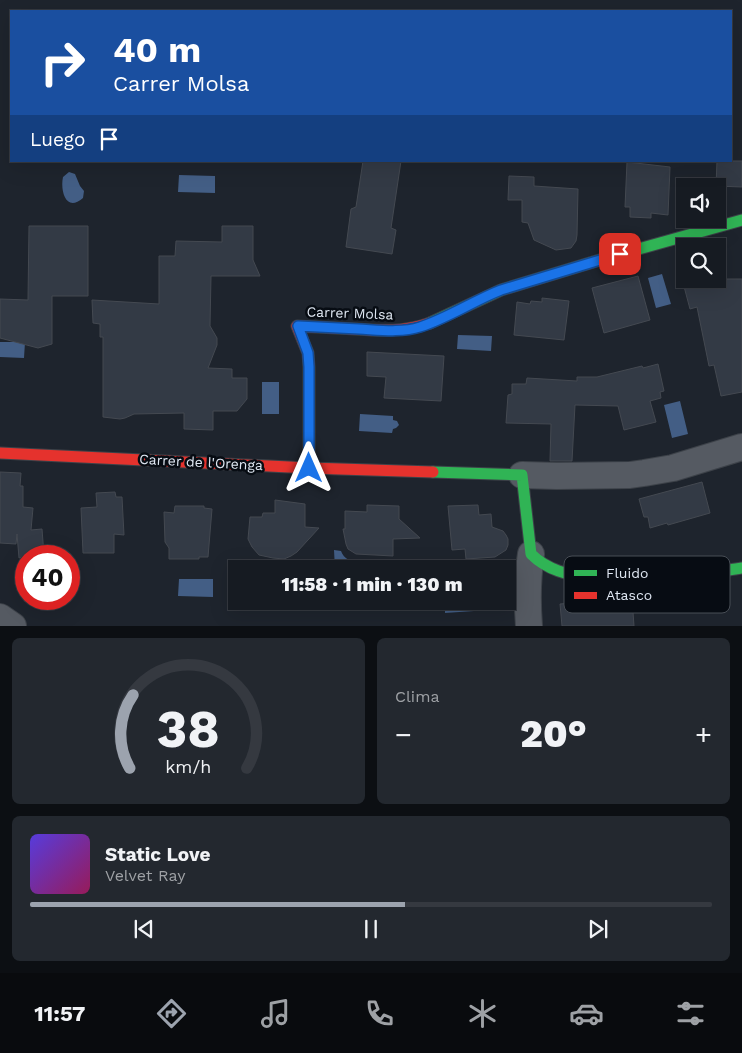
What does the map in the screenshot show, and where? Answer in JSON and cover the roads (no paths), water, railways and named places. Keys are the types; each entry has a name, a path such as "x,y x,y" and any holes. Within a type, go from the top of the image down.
{"street":[{"name":"Carrer Molsa","path":"309,468 308,353 298,326 388,331 419,327 508,288 742,220"},
{"name":"Carrer de l'Orenga","path":"0,453 309,468 557,476 630,475 644,473 673,468 742,447"},
{"path":"522,475 531,554 527,597 529,626"},
{"path":"531,554 545,567 564,572"},
{"path":"0,618 13,626"}],"water":[{"path":"69,172 75,174 84,191 83,198 72,203 68,202 65,198 62,188 63,177"},
{"path":"179,175 215,176 215,193 178,192"},
{"path":"662,274 671,304 656,308 648,278"},
{"path":"458,335 492,336 491,351 457,349"},
{"path":"0,342 25,342 24,358 0,357"},
{"path":"262,382 279,382 279,414 262,414"},
{"path":"680,401 688,434 672,438 664,405"},
{"path":"360,414 393,416 393,420 397,421 399,425 393,429 392,433 359,431"},
{"path":"334,550 341,551 350,560 335,560"},
{"path":"179,579 213,579 213,597 178,596"},
{"path":"445,610 474,611 445,613"}]}
